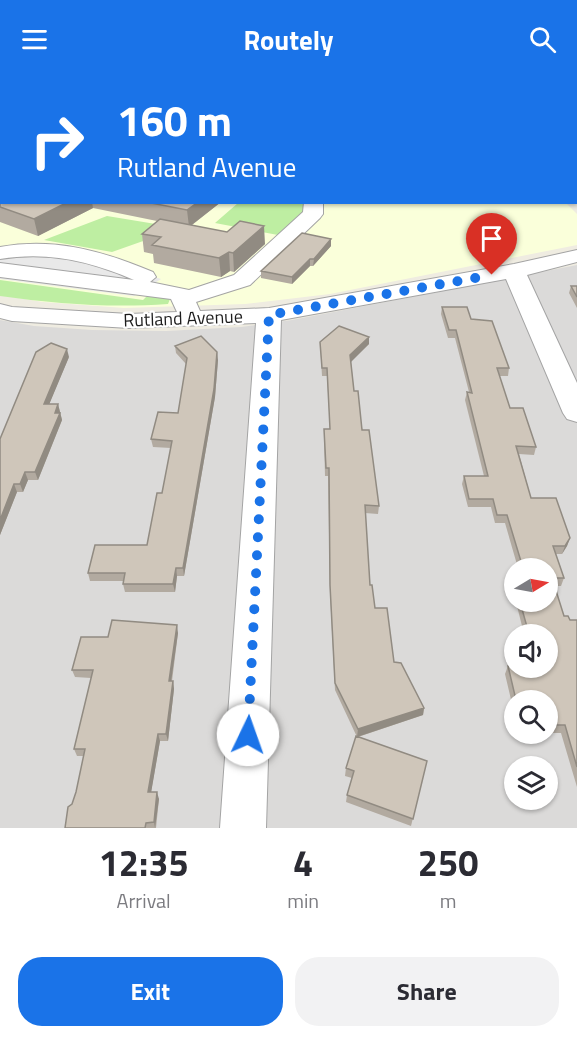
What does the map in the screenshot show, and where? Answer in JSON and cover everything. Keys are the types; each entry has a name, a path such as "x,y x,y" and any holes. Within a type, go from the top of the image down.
{"street":[{"path":"0,270 185,304 242,280 313,214 314,204"},
{"path":"0,253 31,248 76,253 115,263 185,304"},
{"name":"Rutland Avenue","path":"6,312 129,321 185,304 269,315 514,271 577,256"},
{"path":"514,271 577,413"},
{"path":"0,336 6,312"},
{"path":"243,828 269,315"}],"shaded area":[{"path":"0,204 567,204 577,214 577,245 330,294 245,304 124,308 43,302 0,295"},
{"path":"56,247 161,279 134,296 0,279 0,249"},
{"path":"577,265 577,828 0,828 0,320 34,326 92,330 166,331 241,327 292,320"}],"green space":[{"path":"237,204 308,204 304,212 278,235 215,223"},
{"path":"107,216 180,228 112,252 44,240"},
{"path":"0,280 143,300 150,293 164,294 170,299 168,304 126,306 42,301 0,296"}],"building":[{"path":"0,204 64,204 34,219 0,207"},
{"path":"156,204 195,204 187,210"},
{"path":"160,219 227,232 240,221 264,226 233,253 229,252 219,258 152,245 161,237 142,234"},
{"path":"302,233 331,239 314,259 310,259 292,277 261,271"},
{"path":"571,286 577,286 577,297"},
{"path":"442,307 467,307 471,319 492,321 509,368 497,368 510,408 523,408 536,447 516,446 531,498 556,498 570,538 565,546 553,546 557,558 520,558 507,515 497,515 493,499 469,499 464,476 488,476 467,392 472,393 456,330 449,330"},
{"path":"339,326 369,337 350,355 354,391 358,391 362,430 369,430 379,506 365,505 370,585 372,585 375,608 387,608 394,662 401,663 424,708 358,729 335,683 330,585 329,468 326,468 324,429 330,429 327,368 322,368 320,342"},
{"path":"201,336 217,352 214,389 183,568 176,568 173,584 123,584 125,573 88,573 95,545 147,545 157,493 162,493 172,441 151,439 158,412 178,413 187,358 175,346"},
{"path":"51,343 67,349 44,404 58,404 55,413 60,413 35,472 25,472 20,484 14,484 0,520 0,439 36,352"},
{"path":"558,561 564,578 558,578"},
{"path":"558,597 564,616 568,616 570,620 577,620 577,767 565,725 558,725 558,690 514,690 511,678 558,678 558,624 526,624 523,612 558,612"},
{"path":"112,620 177,625 169,681 173,681 166,734 158,734 148,792 157,792 154,822 146,823 145,828 65,828 68,807 72,804 76,792 85,749 74,749 93,670 72,670 81,637 108,637"},
{"path":"356,736 427,761 413,819 347,795 354,771 346,768"}],"route":[{"path":"248,735 269,315 492,275"}]}
